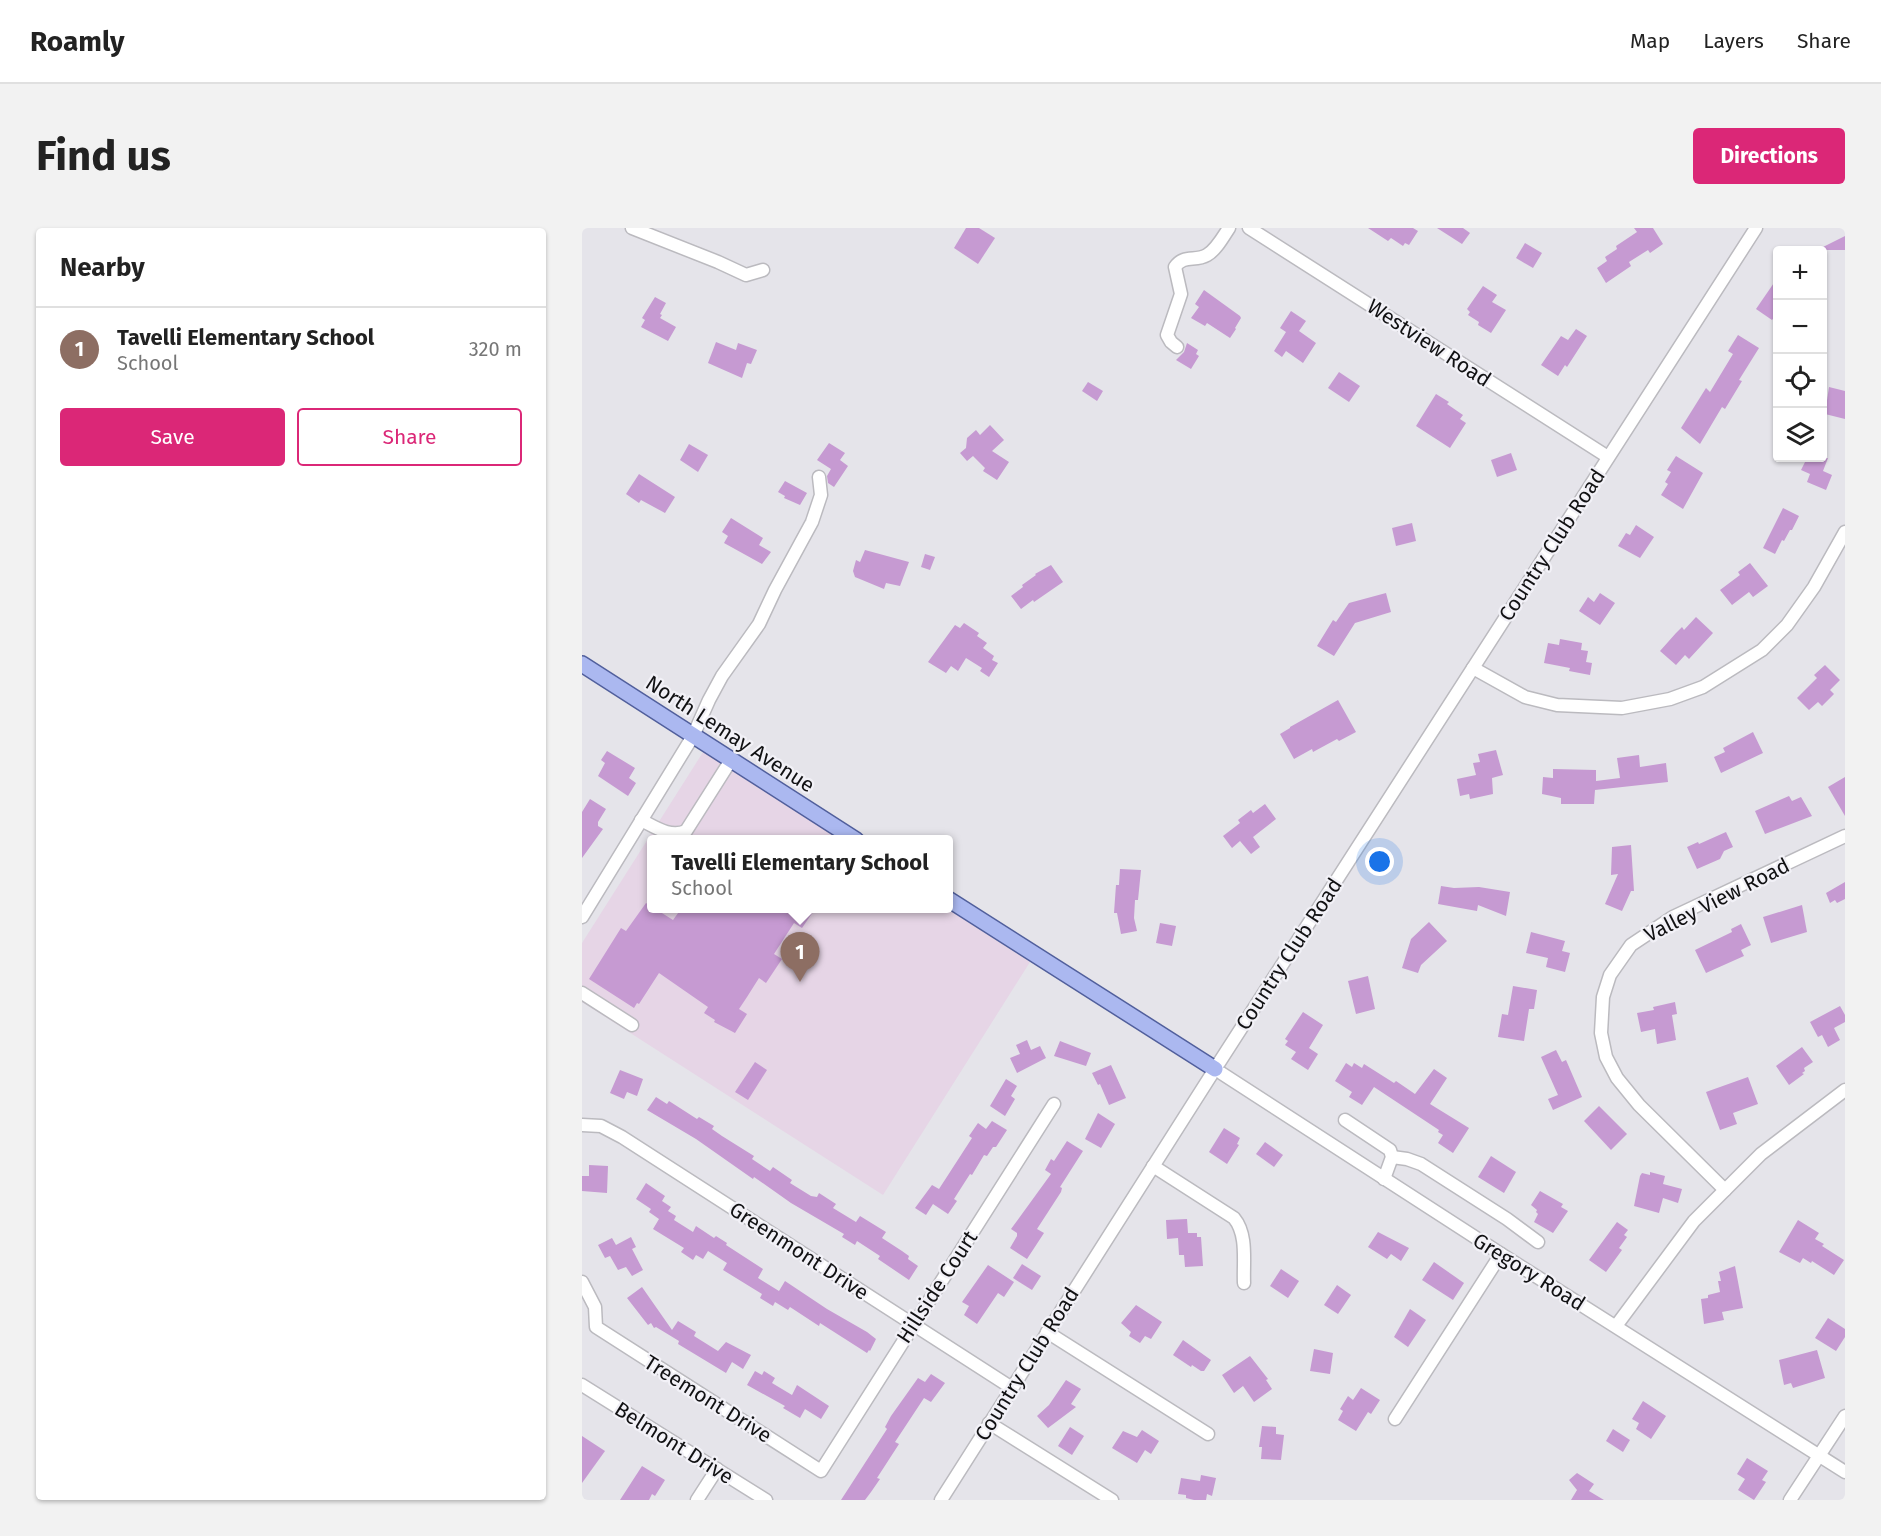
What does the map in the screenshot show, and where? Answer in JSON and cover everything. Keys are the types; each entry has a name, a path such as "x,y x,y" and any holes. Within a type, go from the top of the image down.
{"main road":[{"name":"North Lemay Avenue","path":"582,664 848,835"},
{"path":"953,902 1215,1069"}],"street":[{"path":"632,228 746,275 763,270"},
{"path":"1177,347 1167,335 1181,294 1175,267 1184,258 1205,257 1214,250 1228,228"},
{"name":"Westview Road","path":"1249,228 1608,457"},
{"name":"Country Club Road","path":"941,1500 1215,1069 1756,228"},
{"path":"582,916 693,736 722,676 759,624 812,522 820,495 819,477"},
{"path":"1473,668 1525,696 1557,705 1622,708 1670,699 1702,687 1762,650 1787,625 1814,587 1845,532"},
{"path":"641,820 668,833 679,834 686,831 731,760"},
{"name":"Valley View Road","path":"1725,1190 1639,1105 1617,1078 1606,1057 1601,1033 1603,997 1610,975 1631,945 1673,917 1845,836"},
{"path":"582,993 632,1025"},
{"name":"Gregory Road","path":"1215,1069 1845,1472"},
{"path":"1616,1326 1694,1221 1761,1154 1845,1090"},
{"name":"Hillside Court","path":"821,1471 1054,1104"},
{"path":"1345,1120 1390,1150 1392,1157 1384,1179"},
{"name":"Greenmont Drive","path":"582,1125 601,1126 622,1137 1012,1388"},
{"path":"1392,1157 1407,1158 1421,1164 1538,1242"},
{"path":"1153,1166 1234,1218 1240,1225 1243,1233 1244,1283"},
{"path":"1395,1419 1501,1254"},
{"name":"Treemont Drive","path":"582,1282 595,1307 596,1327 821,1471"},
{"path":"1047,1332 1208,1434"},
{"name":"Belmont Drive","path":"582,1385 766,1500"},
{"path":"1790,1500 1845,1416"},
{"path":"989,1424 1112,1500"},
{"path":"697,1500 717,1469"}],"shaded area":[{"path":"705,749 837,835 650,835"},
{"path":"647,840 647,913 953,912 1030,962 883,1195 582,1002 582,943"}],"building":[{"path":"966,228 979,228 995,238 978,264 954,248"},
{"path":"1368,228 1413,228 1418,231 1409,245 1405,243 1403,246 1391,238 1388,241"},
{"path":"1437,228 1463,228 1470,233 1462,244"},
{"path":"1634,228 1653,228 1663,244 1650,253 1648,250 1629,262 1631,266 1606,283 1597,268 1607,261 1605,257 1617,249 1616,246 1637,232"},
{"path":"1845,236 1845,250 1827,250 1825,246"},
{"path":"1525,243 1542,253 1533,268 1516,258"},
{"path":"1773,284 1773,319 1756,309"},
{"path":"1483,286 1497,295 1492,302 1506,310 1491,333 1468,315 1470,312 1467,309"},
{"path":"1204,290 1240,316 1230,338 1207,323 1205,326 1191,318 1199,307 1195,304"},
{"path":"655,297 666,303 660,318 676,327 668,341 641,327 645,320 642,318"},
{"path":"1291,311 1306,321 1299,331 1316,343 1303,363 1286,351 1282,357 1274,351 1286,332 1280,328"},
{"path":"1576,329 1587,336 1567,367 1565,365 1558,376 1541,365 1561,336 1568,340"},
{"path":"1738,335 1759,348 1739,380 1742,381 1725,409 1722,407 1700,444 1681,428 1706,388 1710,392 1733,354 1728,351"},
{"path":"716,342 736,350 738,343 757,350 751,364 747,363 742,378 708,363"},
{"path":"1187,343 1198,350 1196,354 1199,356 1191,369 1176,360 1184,352"},
{"path":"1339,372 1360,386 1349,402 1328,388"},
{"path":"1088,382 1103,391 1097,401 1082,391"},
{"path":"1829,387 1845,391 1845,419 1827,414"},
{"path":"1436,394 1463,415 1460,419 1466,423 1450,448 1416,426"},
{"path":"990,425 1004,440 992,451 1009,462 997,480 983,471 985,468 973,456 967,461 960,453 966,448 967,438 976,430 980,435"},
{"path":"829,443 845,453 840,460 848,466 834,487 828,483 827,476 831,469 817,460"},
{"path":"689,444 708,455 698,472 680,460"},
{"path":"1511,453 1517,470 1497,477 1491,460"},
{"path":"1676,456 1703,473 1683,509 1661,495 1668,484 1665,482 1671,472 1667,470"},
{"path":"1805,462 1826,462 1823,471 1832,475 1826,490 1807,482 1810,474 1801,470"},
{"path":"639,474 675,497 665,513 641,500 639,503 626,494"},
{"path":"785,481 807,493 800,505 784,498 785,496 778,492"},
{"path":"1783,508 1799,516 1775,554 1763,548"},
{"path":"731,518 763,538 759,545 771,552 762,564 724,543 728,536 722,532"},
{"path":"1412,523 1416,541 1396,546 1392,528"},
{"path":"1636,525 1654,537 1640,558 1618,546 1626,533 1630,535"},
{"path":"865,550 909,562 900,586 886,583 884,589 855,577 853,571 856,560 860,562"},
{"path":"925,554 935,557 930,570 921,567"},
{"path":"1750,563 1768,586 1753,597 1749,592 1732,605 1720,590 1740,575 1738,572"},
{"path":"1051,565 1063,582 1021,609 1011,596 1035,574"},
{"path":"1386,593 1391,612 1355,623 1334,656 1317,646 1333,620 1336,622 1349,603"},
{"path":"1600,593 1615,603 1600,625 1579,611 1588,597 1594,602"},
{"path":"1696,617 1713,633 1689,659 1685,655 1676,665 1660,651 1682,627 1684,630"},
{"path":"964,623 979,633 977,636 987,643 983,648 994,656 992,660 998,663 989,677 980,671 982,668 966,658 958,671 951,666 946,673 928,662 955,625 960,628"},
{"path":"1560,639 1582,643 1581,650 1588,651 1586,662 1592,663 1590,675 1544,663 1548,643 1559,645"},
{"path":"1825,665 1840,680 1830,690 1834,694 1822,706 1818,702 1809,710 1797,698 1817,678 1814,675"},
{"path":"1338,700 1356,732 1313,752 1312,749 1294,759 1280,734"},
{"path":"1753,732 1763,753 1721,773 1714,757 1725,752 1723,748"},
{"path":"1496,750 1503,775 1492,778 1493,794 1470,799 1469,794 1460,796 1457,779 1476,775 1473,763 1480,762 1478,754"},
{"path":"607,751 635,768 629,778 636,783 628,796 598,776 605,763 601,760"},
{"path":"1639,755 1640,767 1666,763 1668,782 1595,790 1594,804 1561,804 1561,798 1542,794 1543,777 1553,778 1553,769 1596,770 1596,781 1620,778 1617,758"},
{"path":"1845,777 1845,816 1828,787"},
{"path":"1789,796 1792,801 1801,797 1812,816 1765,834 1755,811"},
{"path":"590,799 606,809 598,822 598,826 603,829 582,858 582,812"},
{"path":"1265,804 1276,819 1253,837 1260,847 1251,854 1240,841 1232,848 1223,836 1240,823 1238,820 1251,810 1253,813"},
{"path":"1726,832 1733,847 1724,851 1720,859 1697,869 1687,847"},
{"path":"1631,845 1634,891 1631,891 1622,911 1605,904 1618,874 1611,875 1612,847"},
{"path":"1120,869 1141,870 1138,900 1135,900 1134,918 1137,931 1121,934 1117,913 1114,913 1116,885 1119,885"},
{"path":"1845,882 1845,899 1837,903 1835,900 1830,903 1826,893"},
{"path":"1441,886 1479,887 1510,892 1506,916 1478,905 1477,911 1438,904"},
{"path":"646,903 647,913 662,913 673,920 678,913 812,913 802,928 794,923 774,954 782,959 766,983 759,978 739,1009 747,1014 735,1033 714,1022 715,1020 704,1013 708,1007 659,973 634,1008 589,979 621,928 626,931"},
{"path":"1802,905 1807,932 1771,943 1763,917"},
{"path":"1429,922 1447,941 1421,965 1418,973 1402,968 1411,939"},
{"path":"1160,923 1176,926 1172,946 1156,943"},
{"path":"1741,924 1751,945 1741,950 1744,956 1706,973 1695,950 1732,932 1731,929"},
{"path":"1531,932 1565,941 1562,951 1570,953 1565,972 1546,967 1548,958 1526,953"},
{"path":"1368,976 1375,1009 1356,1014 1348,981"},
{"path":"1513,986 1537,990 1534,1009 1529,1009 1524,1041 1498,1037 1502,1014 1508,1015"},
{"path":"1675,1002 1677,1014 1672,1015 1676,1040 1657,1044 1655,1029 1641,1032 1637,1013 1654,1010 1653,1007"},
{"path":"1840,1006 1845,1015 1845,1022 1834,1028 1840,1040 1828,1047 1822,1035 1818,1037 1810,1022"},
{"path":"1303,1012 1323,1025 1309,1048 1318,1054 1308,1070 1291,1059 1296,1052 1285,1045 1288,1041 1285,1039"},
{"path":"1027,1040 1031,1050 1040,1046 1046,1058 1017,1073 1010,1058 1020,1054 1016,1045"},
{"path":"1060,1041 1091,1053 1086,1066 1054,1056"},
{"path":"1802,1047 1813,1062 1804,1068 1805,1071 1802,1073 1804,1074 1789,1085 1776,1066"},
{"path":"1556,1050 1562,1062 1566,1060 1582,1097 1553,1110 1548,1099 1558,1095 1541,1057"},
{"path":"755,1062 767,1070 748,1100 735,1092"},
{"path":"1346,1063 1352,1067 1354,1063 1362,1068 1364,1064 1415,1094 1434,1069 1447,1078 1430,1104 1469,1128 1453,1153 1438,1143 1443,1135 1438,1132 1439,1130 1374,1087 1362,1105 1349,1097 1352,1092 1335,1081"},
{"path":"1111,1065 1126,1098 1109,1105 1100,1084 1098,1085 1092,1073"},
{"path":"620,1070 643,1079 637,1096 627,1092 624,1099 610,1093"},
{"path":"1748,1077 1758,1104 1733,1113 1737,1124 1720,1130 1706,1092"},
{"path":"1006,1079 1017,1086 1011,1096 1015,1099 1005,1116 990,1106"},
{"path":"656,1097 667,1104 669,1101 697,1119 699,1117 714,1126 712,1129 754,1156 752,1159 770,1171 773,1167 792,1180 790,1183 811,1196 817,1197 819,1193 836,1204 833,1208 856,1222 860,1216 886,1232 882,1238 909,1256 908,1259 918,1266 909,1280 878,1259 880,1256 857,1241 855,1245 842,1237 844,1234 791,1203 696,1139 647,1110"},
{"path":"1599,1106 1627,1134 1611,1150 1584,1121"},
{"path":"1098,1113 1115,1124 1101,1148 1085,1139"},
{"path":"992,1121 1007,1130 996,1147 993,1147 987,1156 984,1155 972,1175 970,1174 954,1199 957,1201 948,1214 933,1204 926,1215 915,1208 932,1185 939,1189 972,1138 969,1136 978,1123 986,1129"},
{"path":"1224,1128 1240,1138 1237,1144 1239,1145 1227,1164 1209,1152"},
{"path":"1067,1141 1083,1151 1060,1187 1061,1192 1037,1229 1044,1233 1027,1259 1010,1248 1017,1236 1017,1233 1011,1229 1051,1174 1045,1170 1051,1159 1054,1161"},
{"path":"1265,1142 1283,1155 1274,1167 1256,1154"},
{"path":"1491,1156 1516,1172 1504,1193 1478,1177"},
{"path":"589,1165 608,1166 607,1193 582,1191 582,1176 589,1176"},
{"path":"1650,1172 1665,1176 1663,1184 1682,1189 1678,1203 1663,1198 1659,1213 1634,1206 1640,1176 1642,1173 1650,1175"},
{"path":"646,1183 665,1196 662,1201 671,1207 668,1211 676,1216 674,1220 693,1232 696,1226 714,1238 716,1236 727,1243 726,1245 763,1269 758,1278 779,1291 785,1281 867,1332 876,1339 870,1351 867,1353 790,1307 788,1310 775,1302 773,1306 760,1298 762,1294 723,1270 727,1263 708,1251 703,1259 696,1255 693,1260 681,1252 684,1248 653,1229 659,1219 649,1212 651,1209 636,1199"},
{"path":"1540,1191 1563,1204 1561,1207 1568,1211 1553,1233 1534,1222 1538,1214 1531,1205"},
{"path":"1187,1219 1188,1233 1197,1233 1197,1237 1201,1237 1203,1266 1185,1267 1184,1255 1179,1255 1178,1238 1167,1239 1166,1220"},
{"path":"1798,1220 1819,1233 1815,1239 1844,1260 1834,1275 1812,1261 1811,1263 1803,1258 1800,1263 1779,1252"},
{"path":"1617,1222 1628,1230 1624,1235 1627,1237 1619,1248 1622,1250 1606,1272 1589,1260"},
{"path":"1378,1232 1409,1248 1401,1261 1391,1254 1387,1259 1368,1247"},
{"path":"631,1237 636,1247 632,1249 643,1270 632,1276 626,1267 618,1270 610,1256 605,1258 598,1245 612,1238 616,1245"},
{"path":"1434,1262 1464,1283 1453,1300 1422,1280"},
{"path":"1022,1264 1041,1276 1032,1290 1013,1278"},
{"path":"988,1265 1014,1282 1004,1297 998,1293 977,1324 964,1315 969,1306 962,1302"},
{"path":"1735,1266 1743,1308 1722,1312 1724,1320 1704,1324 1701,1299 1720,1292 1719,1272"},
{"path":"1281,1269 1299,1281 1288,1298 1270,1286"},
{"path":"1337,1285 1351,1295 1338,1314 1324,1305"},
{"path":"642,1287 672,1330 678,1321 696,1332 694,1336 718,1351 726,1342 751,1355 743,1369 732,1362 726,1373 678,1344 679,1341 656,1327 654,1328 651,1323 648,1325 627,1298"},
{"path":"1136,1305 1162,1322 1151,1339 1145,1336 1140,1343 1129,1336 1131,1332 1121,1323"},
{"path":"1410,1309 1426,1320 1408,1347 1394,1337"},
{"path":"1828,1318 1845,1329 1845,1337 1836,1351 1815,1338"},
{"path":"1183,1340 1211,1360 1204,1371 1192,1365 1191,1367 1173,1355"},
{"path":"1314,1349 1333,1353 1330,1374 1310,1371"},
{"path":"1817,1350 1825,1378 1793,1388 1791,1383 1784,1385 1779,1360"},
{"path":"1250,1356 1268,1379 1266,1380 1272,1389 1254,1402 1243,1386 1234,1393 1222,1375"},
{"path":"755,1371 762,1375 764,1371 775,1378 772,1383 792,1395 797,1385 829,1406 821,1419 805,1409 800,1418 783,1408 785,1406 747,1385"},
{"path":"931,1374 945,1383 931,1402 924,1398 895,1442 899,1444 877,1478 880,1479 871,1492 865,1500 841,1500 887,1429 885,1427 891,1416 918,1378 925,1382"},
{"path":"1066,1380 1081,1389 1071,1404 1076,1407 1048,1428 1037,1416 1049,1405"},
{"path":"1361,1388 1380,1400 1371,1414 1368,1412 1356,1431 1338,1420 1343,1411 1340,1409 1348,1396 1353,1400"},
{"path":"1643,1401 1666,1416 1651,1439 1636,1429 1639,1423 1632,1419"},
{"path":"1262,1426 1276,1427 1276,1434 1284,1435 1281,1460 1261,1459 1262,1447 1259,1447"},
{"path":"1070,1427 1084,1436 1072,1455 1058,1446"},
{"path":"1613,1429 1630,1440 1623,1452 1606,1441"},
{"path":"1142,1430 1159,1441 1151,1454 1145,1450 1137,1463 1112,1448 1123,1431 1137,1437"},
{"path":"582,1436 605,1451 582,1483"},
{"path":"1747,1458 1768,1471 1762,1480 1766,1482 1754,1500 1738,1490 1745,1479 1737,1474"},
{"path":"642,1466 665,1480 655,1496 652,1494 649,1500 620,1500"},
{"path":"1577,1473 1594,1484 1589,1491 1604,1500 1571,1500 1577,1490 1569,1480"},
{"path":"1201,1475 1216,1478 1212,1496 1207,1494 1206,1500 1194,1500 1186,1498 1186,1495 1178,1494 1181,1478 1200,1481"}],"place":[{"name":"Tavelli Elementary School","path":"800,982"}]}
